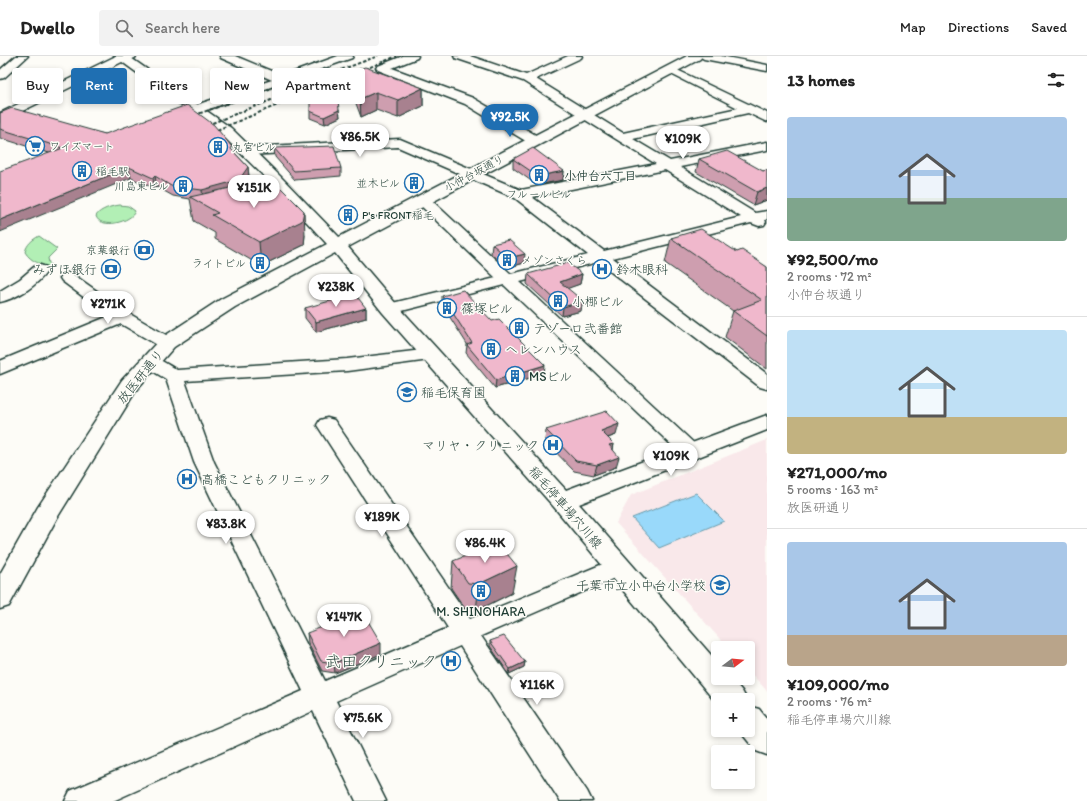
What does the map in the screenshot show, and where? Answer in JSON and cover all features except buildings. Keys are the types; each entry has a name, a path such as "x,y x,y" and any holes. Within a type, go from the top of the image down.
{"street":[{"path":"1,75 23,56"},
{"path":"225,56 272,75"},
{"path":"314,68 346,56"},
{"path":"413,56 382,68 469,101 534,140"},
{"path":"459,56 527,79 668,166 760,217 767,228"},
{"name":"小仲台坂通り","path":"337,245 696,56"},
{"path":"704,56 767,68"},
{"path":"0,118 124,57"},
{"name":"稲毛停車場穴川線","path":"124,57 231,135 337,245 390,309 562,501 726,693"},
{"path":"527,79 571,57"},
{"path":"671,70 767,118"},
{"path":"197,109 272,84"},
{"path":"622,137 750,109"},
{"path":"248,151 400,143 470,175 520,195 767,383"},
{"path":"520,195 767,146"},
{"path":"749,149 767,159"},
{"path":"264,190 281,186"},
{"path":"423,200 690,451"},
{"path":"390,309 760,217"},
{"path":"689,235 708,248"},
{"name":"放医研通り","path":"0,598 46,513 129,385 167,343 228,303 337,245"},
{"path":"0,297 16,290 29,281 40,270"},
{"path":"68,278 122,317 167,343"},
{"path":"0,368 122,317"},
{"path":"150,362 174,376 347,365 431,355"},
{"path":"174,376 204,462 371,801"},
{"path":"562,501 767,422"},
{"path":"327,425 577,801"},
{"path":"80,801 319,695 618,567"},
{"path":"755,727 767,741"}],"shaded area":[{"name":"千葉市立小中台小学校","path":"767,440 767,691 755,678 755,641 722,641 616,523 631,495"}],"green space":[{"path":"120,205 128,206 135,211 133,215 116,223 103,223 96,216 103,210"},
{"path":"39,236 57,249 48,258 49,263 53,267 51,268 33,260 25,252 30,242"}],"water":[{"path":"696,493 724,521 659,548 632,518"}],"railway":[{"path":"346,68 378,56"},
{"path":"207,134 397,56"},
{"path":"189,117 272,88"},
{"path":"202,127 272,100"}],"place":[{"name":"ワイズマート","path":"35,146"},
{"name":"丸宮ビル","path":"218,147"},
{"name":"稲毛駅","path":"82,171"},
{"name":"フルールビル","path":"539,175"},
{"name":"並木ビル","path":"414,183"},
{"name":"川島東ビル","path":"183,186"},
{"name":"P's FRONT稲毛","path":"348,215"},
{"name":"京葉銀行","path":"144,250"},
{"name":"メゾンさくら","path":"507,260"},
{"name":"ライトビル","path":"260,263"},
{"name":"みずほ銀行","path":"111,269"},
{"name":"鈴木眼科","path":"602,269"},
{"name":"小梛ビル","path":"558,301"},
{"name":"篠塚ビル","path":"447,308"},
{"name":"テゾーロ弐番館","path":"519,328"},
{"name":"ヘレンハウス","path":"491,349"},
{"name":"MSビル","path":"515,376"},
{"name":"稲毛保育園","path":"407,392"},
{"name":"マリヤ・クリニック","path":"553,445"},
{"name":"高橋こどもクリニック","path":"187,479"},
{"name":"千葉市立小中台小学校","path":"720,585"},
{"name":"M. SHINOHARA","path":"481,591"},
{"name":"武田クリニック","path":"451,661"}],"district":[{"name":"小仲台六丁目","path":"600,176"}]}
